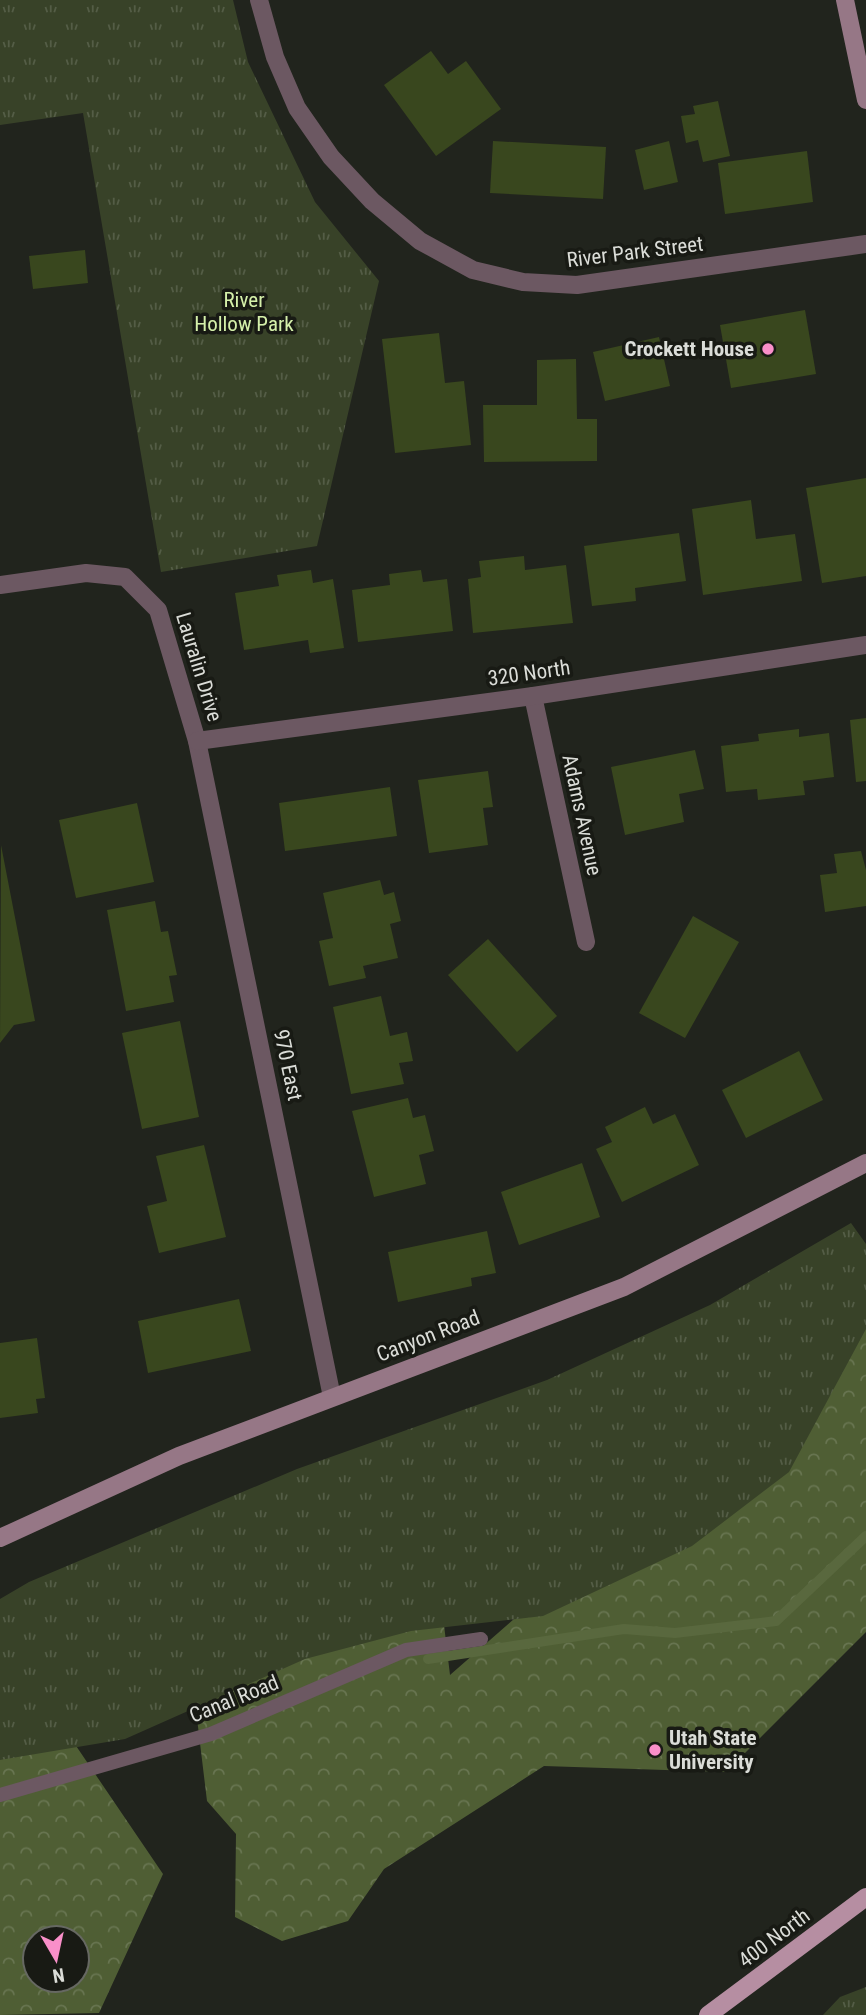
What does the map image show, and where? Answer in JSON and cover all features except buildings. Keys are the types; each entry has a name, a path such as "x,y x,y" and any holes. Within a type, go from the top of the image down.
{"main road":[{"name":"400 North","path":"708,2015 866,1897"}],"street":[{"name":"River Park Street","path":"259,0 275,57 297,108 331,157 373,201 420,241 472,270 523,282 576,285 866,244"},
{"path":"845,0 861,52 866,100"},
{"name":"Lauralin Drive","path":"0,585 86,573 125,577 158,610 197,741"},
{"name":"320 North","path":"197,741 533,696 866,645"},
{"name":"Adams Avenue","path":"533,696 586,943"},
{"name":"970 East","path":"197,741 332,1397"},
{"name":"Canyon Road","path":"0,1538 178,1456 624,1287 866,1163"}],"lane":[{"name":"Canal Road","path":"0,1796 211,1734 407,1650 481,1639"}],"green space":[{"name":"River Hollow Park","path":"0,0 233,0 248,62 315,202 379,281 317,546 161,572 83,113 0,125"},
{"path":"851,1223 866,1244 866,1329 789,1472 692,1546 543,1616 411,1631 305,1659 125,1739 0,1760 0,1599 29,1582 297,1469 547,1380 710,1305"},
{"path":"866,1322 866,1632 726,1772 544,1766 384,1869 348,1921 282,1941 235,1917 236,1834 207,1801 189,1652 438,1575 450,1675 620,1526"},
{"path":"51,1709 163,1874 99,2013 0,2015 0,1721"},
{"path":"866,1987 866,2015 823,2015 840,1997"}],"waterway":[{"path":"428,1659 624,1629 675,1633 776,1621 866,1536"}],"place":[{"name":"Crockett House","path":"768,349"},
{"name":"Utah State University","path":"655,1750"}]}
